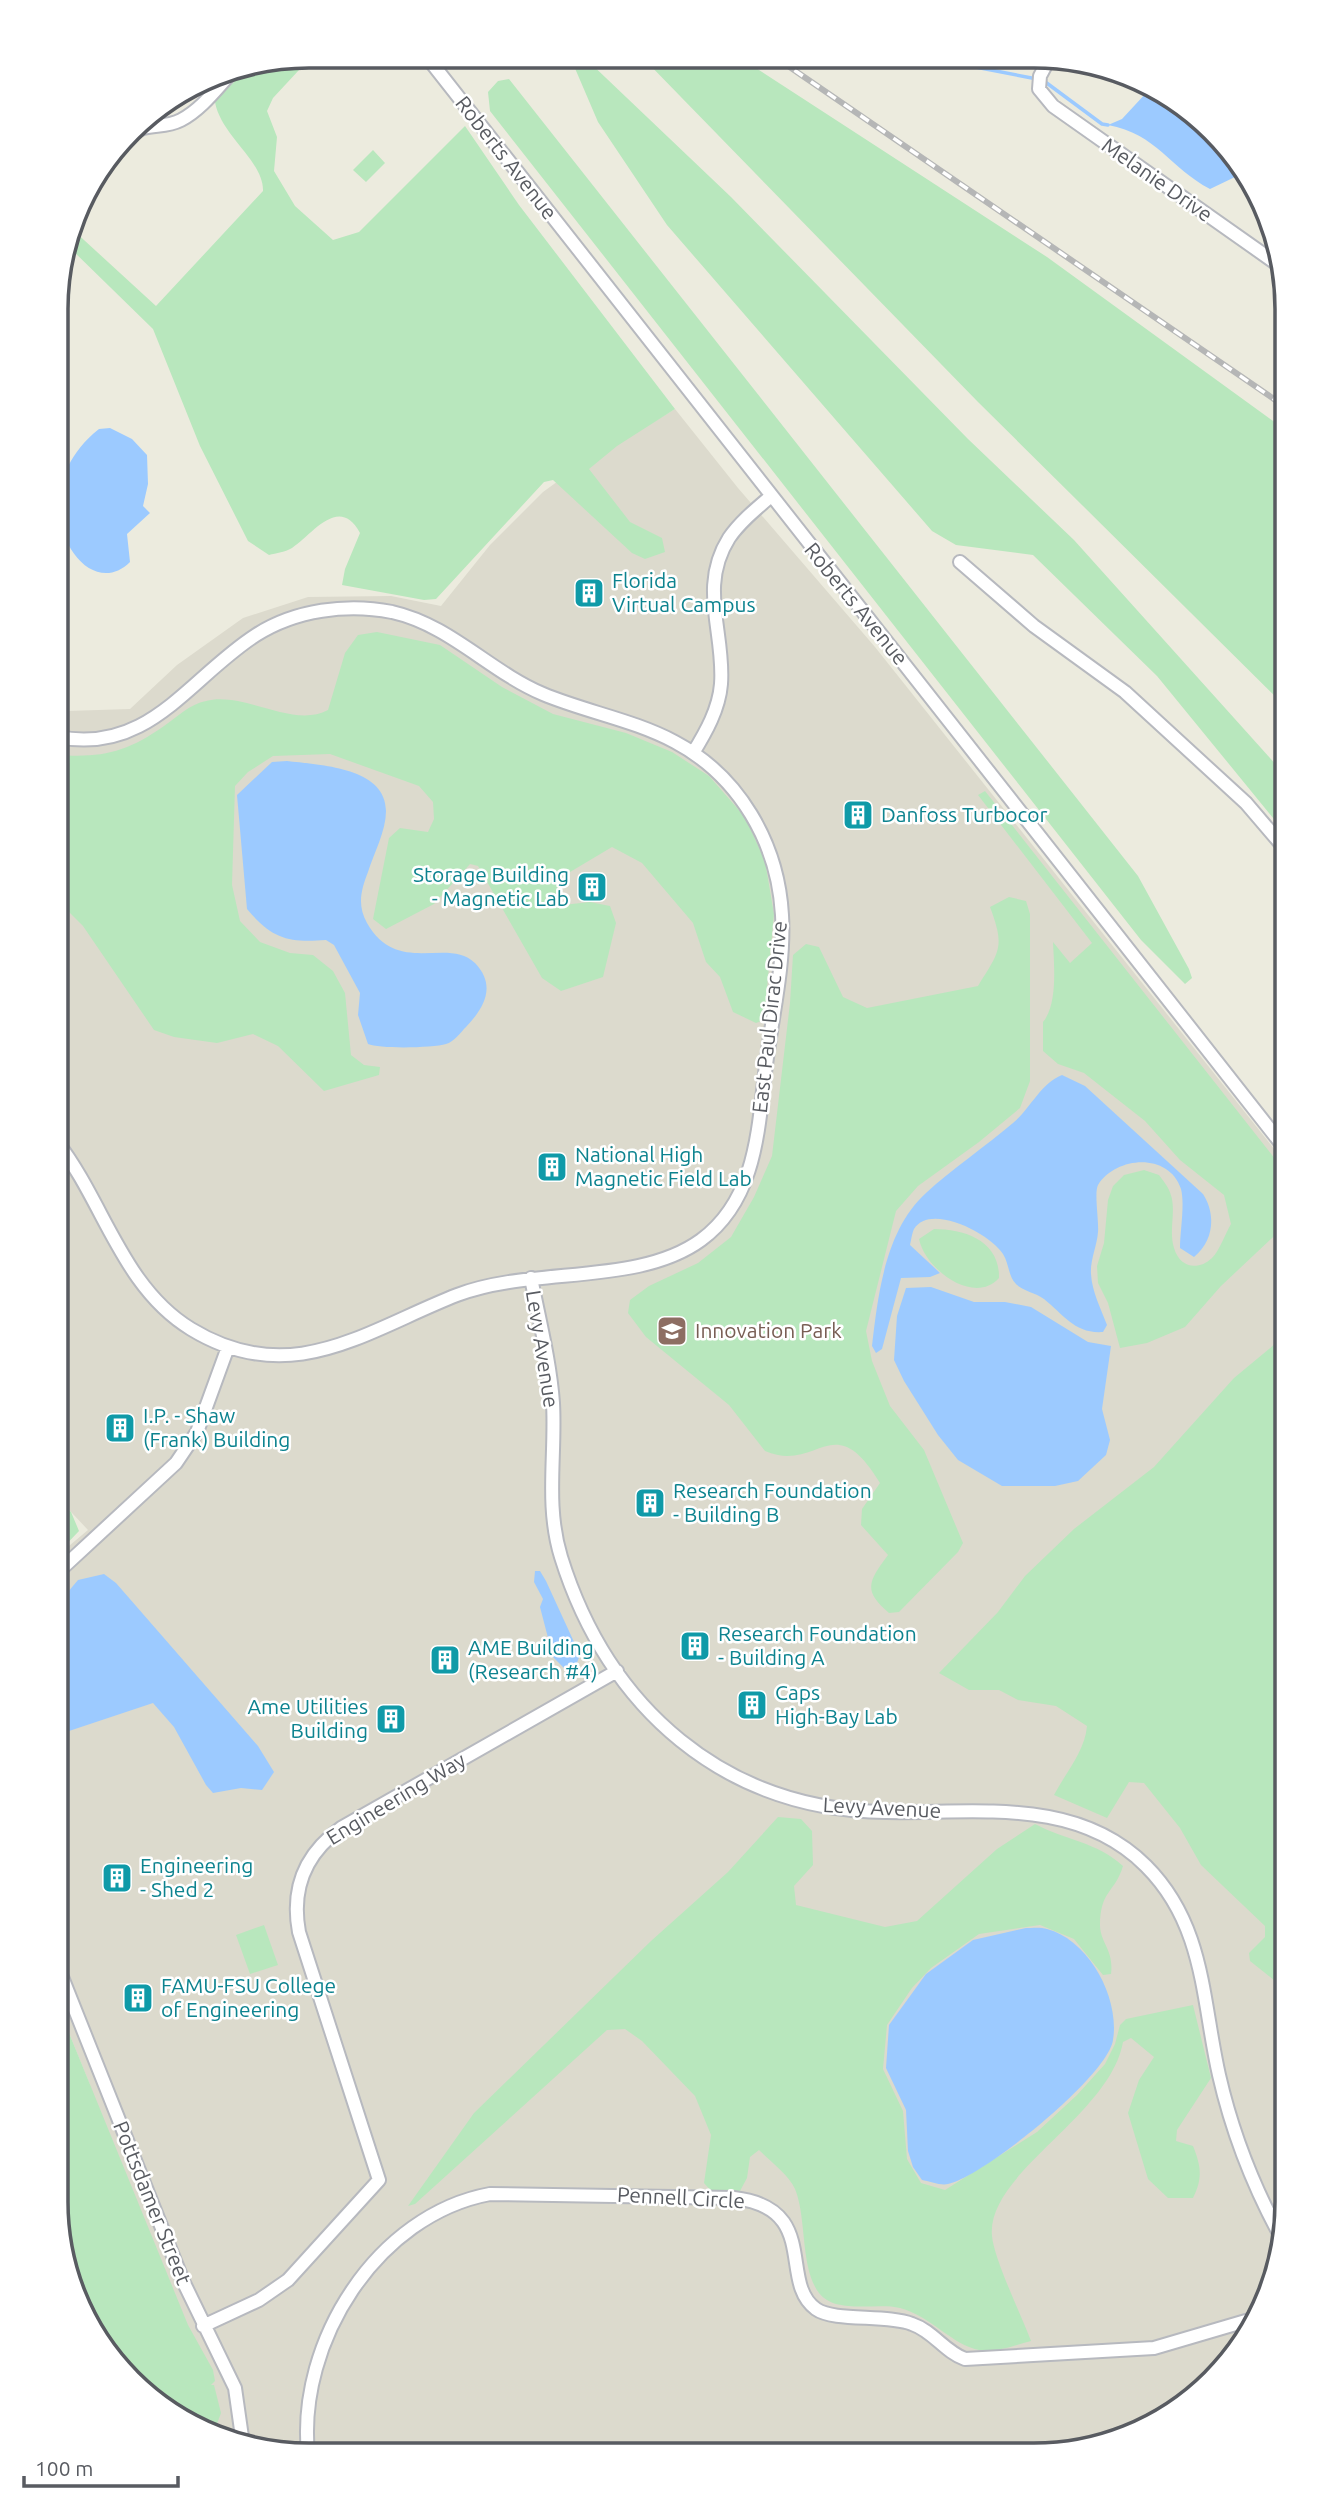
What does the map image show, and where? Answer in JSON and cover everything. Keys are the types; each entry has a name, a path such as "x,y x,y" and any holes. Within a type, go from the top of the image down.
{"street":[{"name":"Roberts Avenue","path":"436,69 1275,1135"},
{"name":"Melanie Drive","path":"1045,69 1039,83 1042,96 1073,121 1269,258"},
{"path":"155,124 177,122 195,111 218,87"},
{"path":"693,753 713,716 721,686 720,655 712,598 716,569 729,539 770,496"},
{"path":"960,562 1034,625 1125,692 1246,803 1275,837"},
{"name":"East Paul Dirac Drive","path":"68,738 97,739 135,730 169,708 253,637 270,628 316,612 367,608 393,612 433,626 526,687 657,733 693,753 738,794 763,835 779,883 782,913 781,950 750,1170 738,1197 715,1228 675,1255 628,1268 530,1278 471,1290 360,1339 318,1352 261,1354 228,1347 175,1318 142,1285 85,1182 68,1158"},
{"name":"Levy Avenue","path":"530,1278 551,1377 553,1431 550,1475 556,1537 573,1588 617,1671 635,1697 675,1738 718,1768 767,1792 819,1807 861,1812 1014,1812 1051,1815 1094,1830 1143,1863 1169,1892 1190,1931 1202,1972 1226,2102 1250,2173 1273,2221"},
{"path":"68,1563 176,1463 197,1432 228,1347"},
{"name":"Engineering Way","path":"203,2326 259,2300 288,2280 379,2179 299,1932 296,1902 299,1883 310,1858 341,1828 617,1671"},
{"name":"Pottsdamer Street","path":"68,1992 203,2326 234,2388 241,2433"},
{"name":"Pennell Circle","path":"307,2443 306,2420 316,2366 333,2323 349,2296 383,2255 430,2215 459,2201 489,2193 734,2198 756,2202 774,2213 788,2231 803,2291 815,2309 828,2314 911,2323 926,2330 953,2354 965,2359 1154,2348 1242,2322"}],"shaded area":[{"name":"Innovation Park","path":"675,409 738,488 875,647 1275,1149 1274,2217 1270,2249 1256,2294 1242,2322 1225,2348 1204,2372 1180,2393 1154,2410 1111,2430 1081,2438 1033,2443 278,2441 247,2435 217,2424 175,2402 150,2383 128,2361 109,2336 81,2279 73,2249 69,2217 68,2160 90,2085 68,2031 68,1547 88,1530 68,1509 68,711 130,709 177,665 243,618 308,597 391,596 441,606 490,545 543,492 572,471"}],"green space":[{"path":"756,68 1047,257 1275,422 1275,696 978,402 653,69"},
{"path":"300,69 273,98 267,111 277,137 274,171 295,206 333,240 359,232 465,126 519,205 675,409 617,446 589,469 630,522 662,538 665,552 645,559 632,553 553,480 544,482 436,599 424,600 342,585 345,569 360,533 352,522 343,517 326,521 292,548 281,552 269,555 248,541 200,446 153,329 75,253 80,236 156,306 263,191 257,169 219,114 215,102 236,80 247,76"},
{"path":"575,69 596,69 731,197 968,439 1074,540 1275,763 1275,820 1157,676 1033,555 956,545 932,531 667,225 598,122"},
{"path":"509,79 1138,876 1189,969 1192,978 1185,984 1141,940 490,111 488,92 498,81"},
{"path":"373,150 385,163 366,182 353,170"},
{"path":"377,632 440,645 502,687 553,714 626,733 672,752 709,776 745,817 765,861 774,914 764,1020 756,1023 733,1012 720,977 706,962 693,923 642,863 612,847 565,875 556,897 563,905 590,902 610,906 616,923 603,977 561,991 542,978 478,866 470,864 434,904 386,929 373,919 389,838 400,828 428,832 434,819 433,802 419,786 330,754 273,756 248,772 235,786 232,885 240,921 260,942 290,953 313,955 333,971 345,993 351,1055 364,1065 380,1067 379,1075 324,1091 278,1046 253,1034 217,1043 174,1037 154,1030 83,926 68,911 68,755 102,754 126,747 151,735 189,708 206,701 236,701 300,715 314,715 328,710 345,653 358,635"},
{"path":"985,791 1275,1158 1275,1236 1221,1286 1185,1327 1147,1343 1120,1348 1108,1303 1098,1283 1097,1266 1104,1243 1108,1200 1113,1186 1124,1175 1144,1170 1159,1175 1169,1189 1172,1199 1174,1248 1180,1260 1195,1266 1207,1262 1215,1255 1231,1224 1224,1195 1180,1160 1145,1121 1084,1073 1058,1064 1043,1051 1043,1022 1053,995 1053,942 1070,963 1092,943 978,795"},
{"path":"1009,897 1026,901 1030,914 1030,1081 1020,1108 979,1142 918,1186 896,1211 866,1331 872,1361 890,1406 924,1450 963,1543 958,1552 899,1612 889,1613 875,1598 871,1585 888,1555 861,1525 862,1509 880,1483 864,1460 850,1448 837,1445 799,1455 783,1456 765,1451 729,1405 646,1337 628,1313 630,1300 649,1286 698,1263 731,1237 754,1197 772,1156 793,955 806,944 819,947 843,997 867,1008 978,986 998,948 998,931 990,907"},
{"path":"934,1229 957,1231 987,1246 998,1265 999,1278 989,1286 977,1288 964,1286 940,1272 923,1250 919,1239"},
{"path":"1274,1344 1274,1980 1250,1961 1249,1953 1265,1937 1265,1926 1201,1865 1180,1828 1144,1783 1129,1782 1107,1818 1054,1795 1079,1753 1087,1726 1056,1706 1018,1700 999,1690 969,1690 939,1673 998,1612 1025,1576 1074,1529 1154,1467 1234,1378"},
{"path":"68,1509 71,1512 79,1531 68,1542"},
{"path":"778,1817 801,1819 812,1831 813,1865 794,1886 796,1905 885,1927 917,1921 997,1849 1035,1824 1092,1846 1123,1866 1105,1898 1101,1914 1101,1932 1111,1959 1111,1974 1103,1975 1074,1939 1040,1925 979,1934 931,1968 912,1988 887,2025 883,2069 903,2111 907,2159 921,2183 945,2190 1037,2132 1077,2095 1105,2064 1115,2044 1120,2025 1126,2019 1193,2005 1211,2078 1177,2130 1176,2141 1193,2146 1198,2160 1200,2178 1193,2198 1168,2198 1148,2179 1128,2113 1139,2080 1154,2057 1131,2038 1123,2042 1113,2069 1096,2095 1027,2166 1008,2190 995,2213 992,2236 994,2246 1031,2341 999,2350 979,2350 960,2342 922,2317 900,2308 846,2306 826,2300 813,2283 806,2257 799,2201 788,2179 759,2150 750,2157 747,2178 740,2191 712,2192 704,2183 711,2135 695,2096 642,2041 625,2029 607,2030 415,2204 408,2206 474,2113 651,1941 728,1872"},
{"path":"264,1925 278,1965 250,1974 236,1935"},
{"path":"68,2030 188,2325 213,2370 215,2381 211,2385 214,2385 221,2413 217,2424 175,2402 150,2383 128,2361 109,2336 81,2279 73,2249 68,2201"}],"water":[{"path":"1144,95 1193,128 1215,150 1235,177 1210,189 1139,136 1108,125 1122,119"},
{"path":"110,428 132,439 147,455 148,484 143,506 150,513 127,534 130,562 112,572 94,570 77,558 68,543 68,470 74,456 99,429"},
{"path":"287,761 349,771 375,785 383,796 386,811 384,826 361,898 367,923 379,939 393,948 408,952 464,956 475,963 485,980 487,988 483,1004 472,1020 449,1043 406,1047 368,1044 358,1015 360,993 334,945 326,940 302,941 282,937 265,927 247,909 237,795 272,762"},
{"path":"1062,1075 1085,1086 1203,1194 1210,1210 1211,1227 1201,1251 1194,1257 1180,1248 1181,1189 1175,1177 1166,1169 1142,1162 1117,1168 1106,1175 1097,1189 1098,1232 1091,1269 1095,1294 1107,1325 1103,1332 1093,1332 1077,1327 1044,1299 1016,1284 1003,1254 974,1230 946,1220 922,1222 914,1229 910,1245 940,1273 930,1277 901,1278 882,1349 876,1353 872,1346 886,1264 892,1244 912,1208 936,1184 1013,1123 1048,1084"},
{"path":"931,1287 974,1302 1005,1302 1031,1307 1088,1342 1111,1346 1102,1409 1110,1440 1106,1455 1078,1481 1055,1486 1002,1486 958,1460 938,1435 894,1360 897,1316 906,1288"},
{"path":"535,1571 540,1571 546,1581 580,1655 576,1665 564,1668 553,1657 540,1607 543,1599 534,1582"},
{"path":"104,1574 116,1583 258,1746 274,1772 262,1790 241,1788 213,1793 174,1727 153,1703 68,1731 68,1592 78,1580"},
{"path":"1026,1928 1045,1928 1062,1935 1088,1958 1106,1989 1112,2006 1113,2040 1106,2056 1090,2077 1068,2100 1014,2145 988,2164 948,2184 922,2180 913,2167 908,2151 906,2110 886,2068 889,2025 926,1974 973,1940"}],"waterway":[{"path":"981,68 1037,79"},
{"path":"1044,81 1102,124 1108,125"}],"railway":[{"path":"792,68 1275,400"}],"place":[{"name":"Florida Virtual Campus","path":"589,593"},
{"name":"Danfoss Turbocor","path":"858,815"},
{"name":"Storage Building - Magnetic Lab","path":"592,887"},
{"name":"National High Magnetic Field Lab","path":"552,1167"},
{"name":"Innovation Park","path":"672,1331"},
{"name":"I.P. - Shaw (Frank) Building","path":"120,1428"},
{"name":"Research Foundation - Building B","path":"650,1503"},
{"name":"Research Foundation - Building A","path":"695,1646"},
{"name":"AME Building (Research #4)","path":"445,1660"},
{"name":"Caps High-Bay Lab","path":"752,1705"},
{"name":"Ame Utilities Building","path":"391,1719"},
{"name":"Engineering - Shed 2","path":"117,1878"},
{"name":"FAMU-FSU College of Engineering","path":"138,1998"}]}
